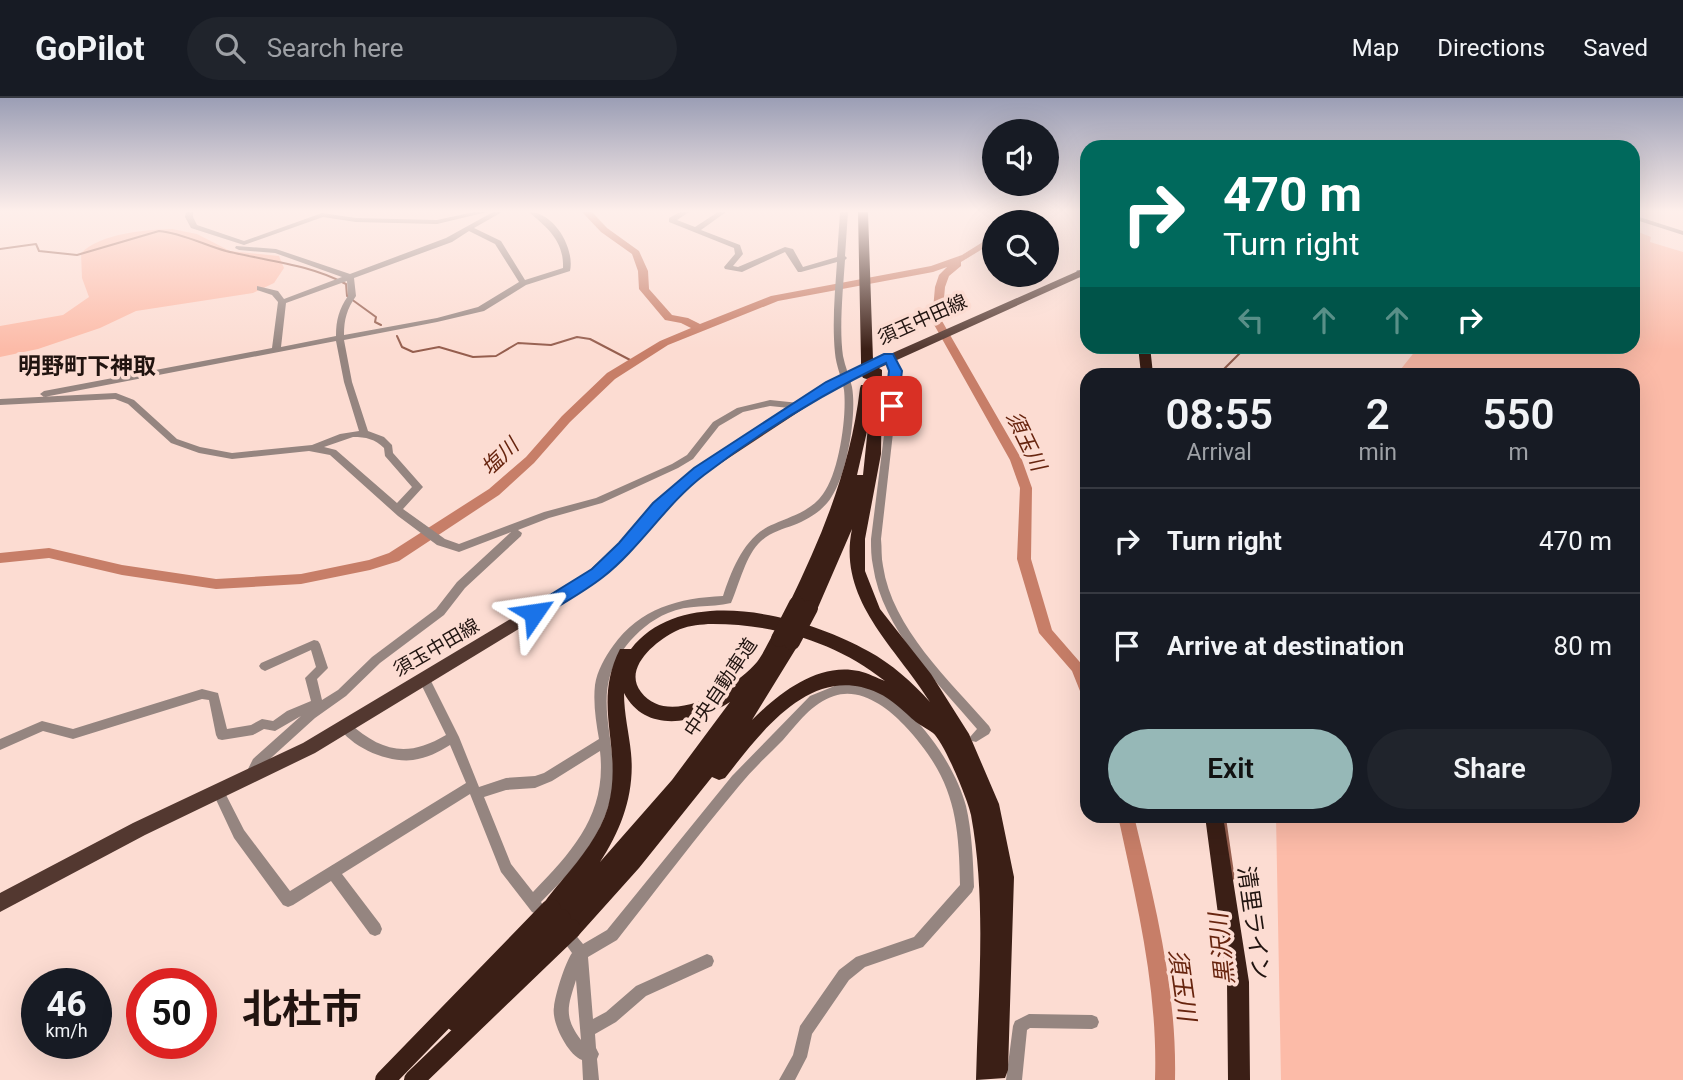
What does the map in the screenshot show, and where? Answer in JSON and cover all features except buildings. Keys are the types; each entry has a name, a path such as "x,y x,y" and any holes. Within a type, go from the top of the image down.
{"highway":[{"name":"中央自動車道","path":"414,1080 554,915 663,827 728,742 786,641 855,499 876,396 868,258"},
{"name":"中央自動車道","path":"803,606 844,498 875,363"},
{"path":"876,396 874,454 857,540 857,571 873,612 944,708 963,740 994,822 1004,877 987,1080"},
{"path":"385,1080 554,915 597,854 614,818 623,766 614,697 617,673 633,644 660,623 686,613 716,609 757,613 820,627 884,659 944,708"},
{"path":"765,666 717,702 681,715 657,713 645,708 632,696 628,677 632,660 640,649 654,636 673,625 700,617 754,619 816,633 872,659 924,703 958,757 979,812 988,869 995,965 997,1080"},
{"name":"中央自動車道","path":"392,1080 652,818 711,744 765,666 786,641"},
{"path":"663,827 698,798 763,720 792,695 813,682 839,677 868,680 898,696 944,734"},
{"name":"清里ライン","path":"1215,823 1238,982 1239,1080"}],"main road":[{"name":"須玉中田線","path":"0,903 309,747 589,579 625,547 679,488 844,378 921,342 1080,276"}],"street":[{"path":"293,258 345,279"},
{"path":"282,302 398,258"},
{"path":"507,258 523,283"},
{"path":"22,402 71,389 458,316 481,309 523,283 567,269 567,258"},
{"path":"735,258 727,265 738,270 765,258"},
{"path":"554,915 572,861 587,839 607,782 601,684 613,653 630,634 662,610 681,604 727,600 736,573 756,539 775,527 807,515 820,504 838,472 849,421 848,389 839,356 838,304 842,260 801,270 794,258"},
{"path":"345,279 349,299 338,339 364,433"},
{"path":"260,288 275,293 282,302 276,350"},
{"path":"875,363 896,371 892,387 892,425 873,516 875,559 880,583 894,614 915,644 985,730 975,737"},
{"path":"0,402 107,395 126,399 174,441 232,456 315,448 333,452 399,511 449,547 471,546 531,521 598,501 675,466 690,457 716,424 740,410 770,403 799,406"},
{"path":"315,448 335,436 364,433 385,442 389,447 388,454"},
{"path":"325,442 369,443 388,454 418,486 399,511"},
{"path":"820,504 831,511"},
{"path":"0,745 42,726 73,734 202,694 214,696 222,735 253,730 262,724 275,726 291,715 319,706 342,694 376,660 440,612 492,553 531,521"},
{"path":"265,666 314,644 322,668 310,678 319,706"},
{"path":"424,678 453,737 506,867 554,915 581,953 590,1028 591,1080"},
{"path":"592,1054 580,1052 568,1035 560,1010 574,963 581,953 612,935 736,780 814,699 827,691 871,691 911,723 945,765 963,819 967,887 918,942 861,962 844,975 805,1031 800,1057 787,1080"},
{"path":"251,775 257,763 319,706"},
{"path":"344,726 374,748 409,755 424,752 453,737"},
{"path":"218,791 239,834 288,900 474,790 535,782 548,777 603,743"},
{"path":"333,873 375,929"},
{"path":"590,1028 611,1017 641,991 707,961"},
{"path":"1014,1080 1020,1026 1029,1021 1092,1021"}],"shaded area":[{"path":"81,258 280,258 284,268 274,283 253,293 136,311 100,328 38,349 0,357 0,326 63,315 89,297 82,278"},
{"path":"1640,258 1683,258 1683,1080 1281,1080 1276,823 1640,823 1640,368 1402,368 1413,354 1640,354"}],"waterway":[{"path":"259,258 303,267 346,284 347,296 376,317 375,322 381,325"},
{"path":"638,258 643,271 644,289 669,318 684,320 697,327"},
{"name":"塩川","path":"0,558 49,553 122,570 216,584 301,579 370,565 394,557 494,492 530,460 566,419 611,376 664,343 775,298 933,269 964,258"},
{"name":"須玉川","path":"957,264 944,275 940,287 937,321 1016,460 1026,488 1024,559 1046,633 1080,673"},
{"path":"397,336 402,347 413,352 439,347 473,357 496,356 518,343 551,345 577,337 590,339 634,362"},
{"name":"黒沢川","path":"1225,368 1239,354"},
{"name":"須玉川","path":"1128,823 1160,980 1166,1047 1165,1080"},
{"name":"黒沢川","path":"1225,823 1233,878"}],"district":[{"name":"明野町下神取","path":"87,366"},
{"name":"北杜市","path":"302,1009"}],"route":[{"path":"534,613 597,573 625,547 659,507 699,472 831,385 889,356 896,371 892,387 892,406"}]}
